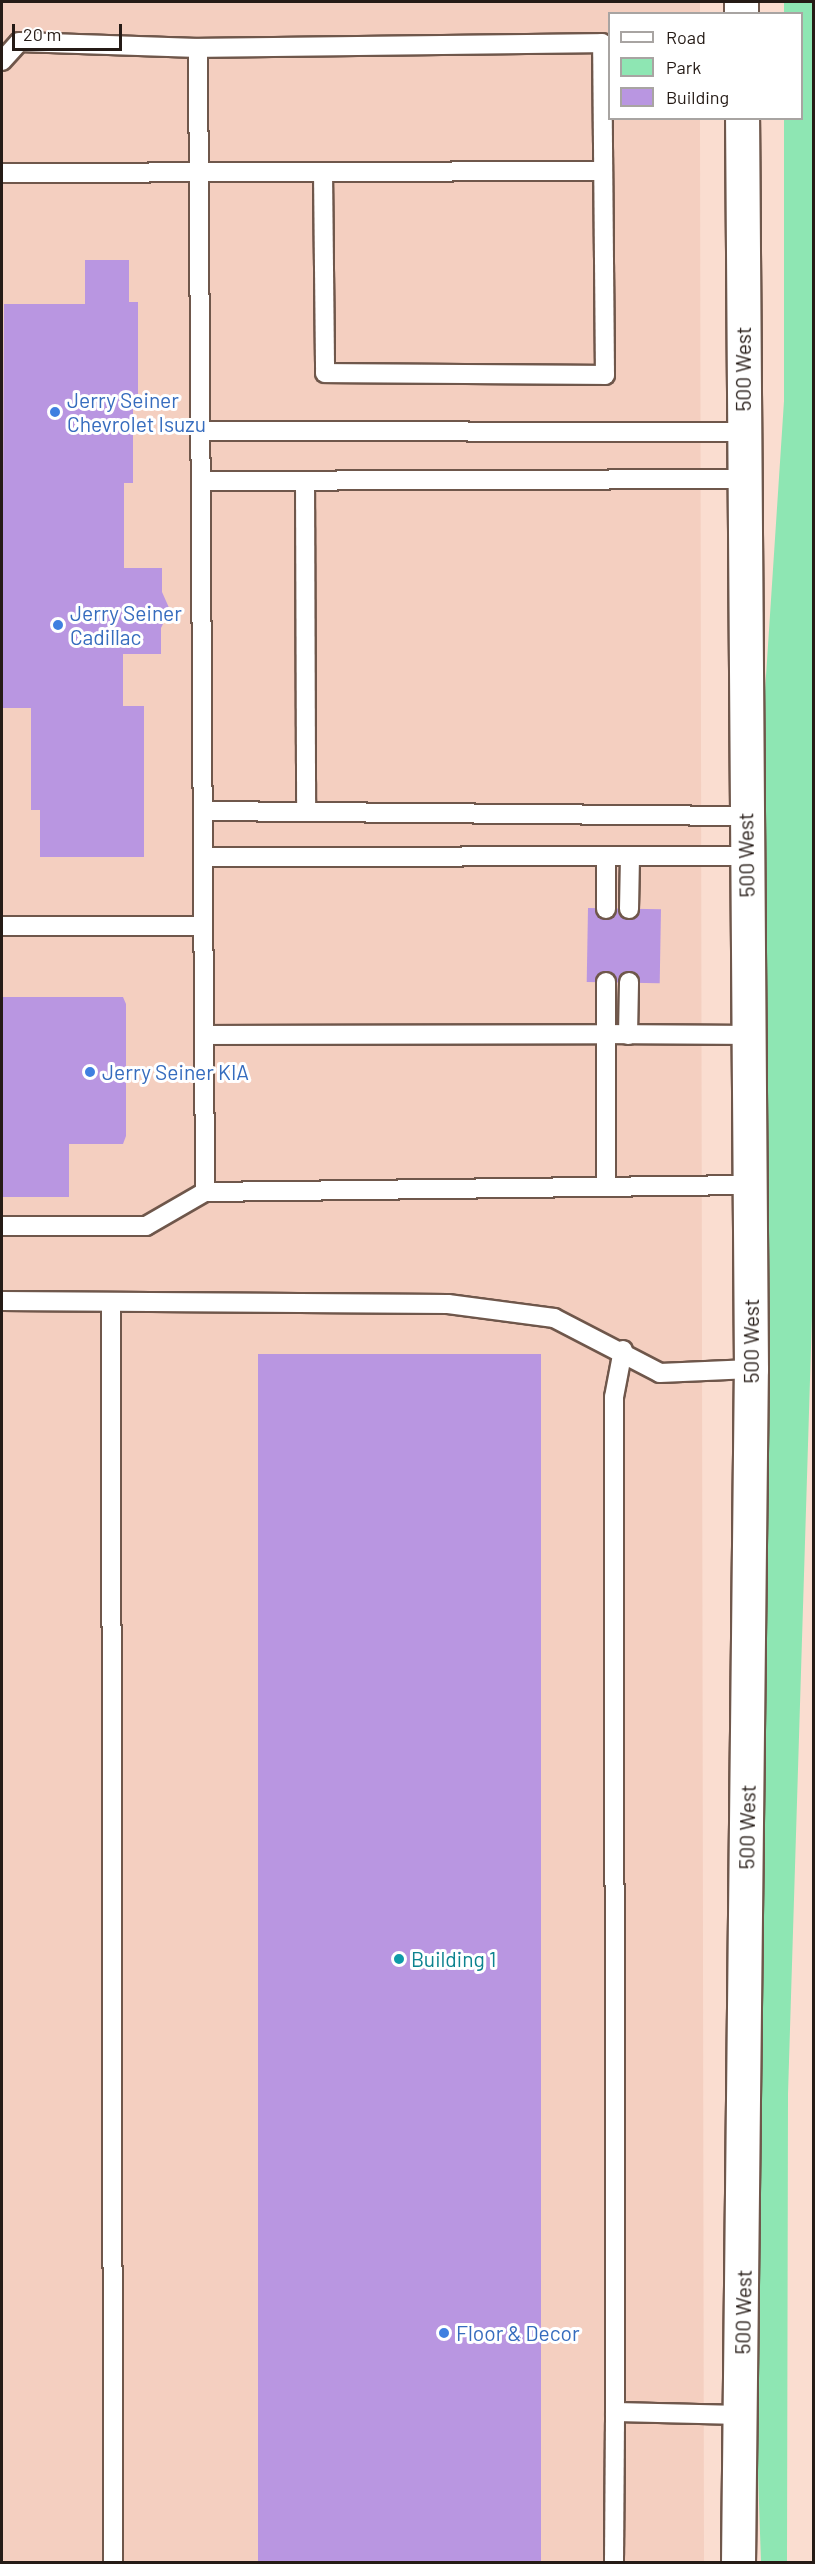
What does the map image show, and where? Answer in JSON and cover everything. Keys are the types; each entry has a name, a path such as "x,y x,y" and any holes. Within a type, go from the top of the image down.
{"street":[{"name":"500 West","path":"738,2562 742,2415 751,1369 742,120"}],"lane":[{"path":"2,61 20,42 198,48 602,44 605,375 325,373 323,172"},
{"path":"198,48 205,1192"},
{"path":"2,173 603,171"},
{"path":"201,431 744,432"},
{"path":"201,481 744,479"},
{"path":"305,481 306,812"},
{"path":"203,811 746,816"},
{"path":"203,857 746,856"},
{"path":"606,857 606,909"},
{"path":"629,909 630,857"},
{"path":"2,926 204,926"},
{"path":"606,982 606,1187"},
{"path":"628,1035 629,982"},
{"path":"204,1035 749,1035"},
{"path":"2,1226 146,1226 205,1192 750,1185"},
{"path":"2,1301 448,1304 554,1318 623,1350 660,1374 751,1369"},
{"path":"111,1303 113,2562"},
{"path":"614,2562 614,1397 623,1350"},
{"path":"615,2412 742,2415"}],"shaded area":[{"path":"2,2 700,2 700,12 608,12 608,120 700,120 704,2562 2,2562"}],"green space":[{"path":"784,2 813,2 814,1250 788,2094 787,2562 761,2562 755,2384 762,737 784,401 784,120 803,120 803,12 784,12"}],"building":[{"path":"85,260 129,260 129,302 138,302 138,400 133,400 133,483 124,483 124,568 162,568 162,592 170,610 161,628 161,654 123,654 123,706 144,706 144,857 40,857 40,810 31,810 31,708 2,708 4,304 85,304"},
{"path":"588,908 661,909 660,983 587,982"},
{"path":"2,997 123,997 126,1004 126,1136 123,1144 69,1144 69,1197 2,1197"},
{"name":"Building 1","path":"258,1354 541,1354 541,2562 258,2562"}],"place":[{"name":"Jerry Seiner Chevrolet Isuzu","path":"55,412"},
{"name":"Jerry Seiner Cadillac","path":"58,625"},
{"name":"Jerry Seiner KIA","path":"90,1072"},
{"name":"Building 1","path":"399,1959"},
{"name":"Floor & Decor","path":"444,2333"}]}
